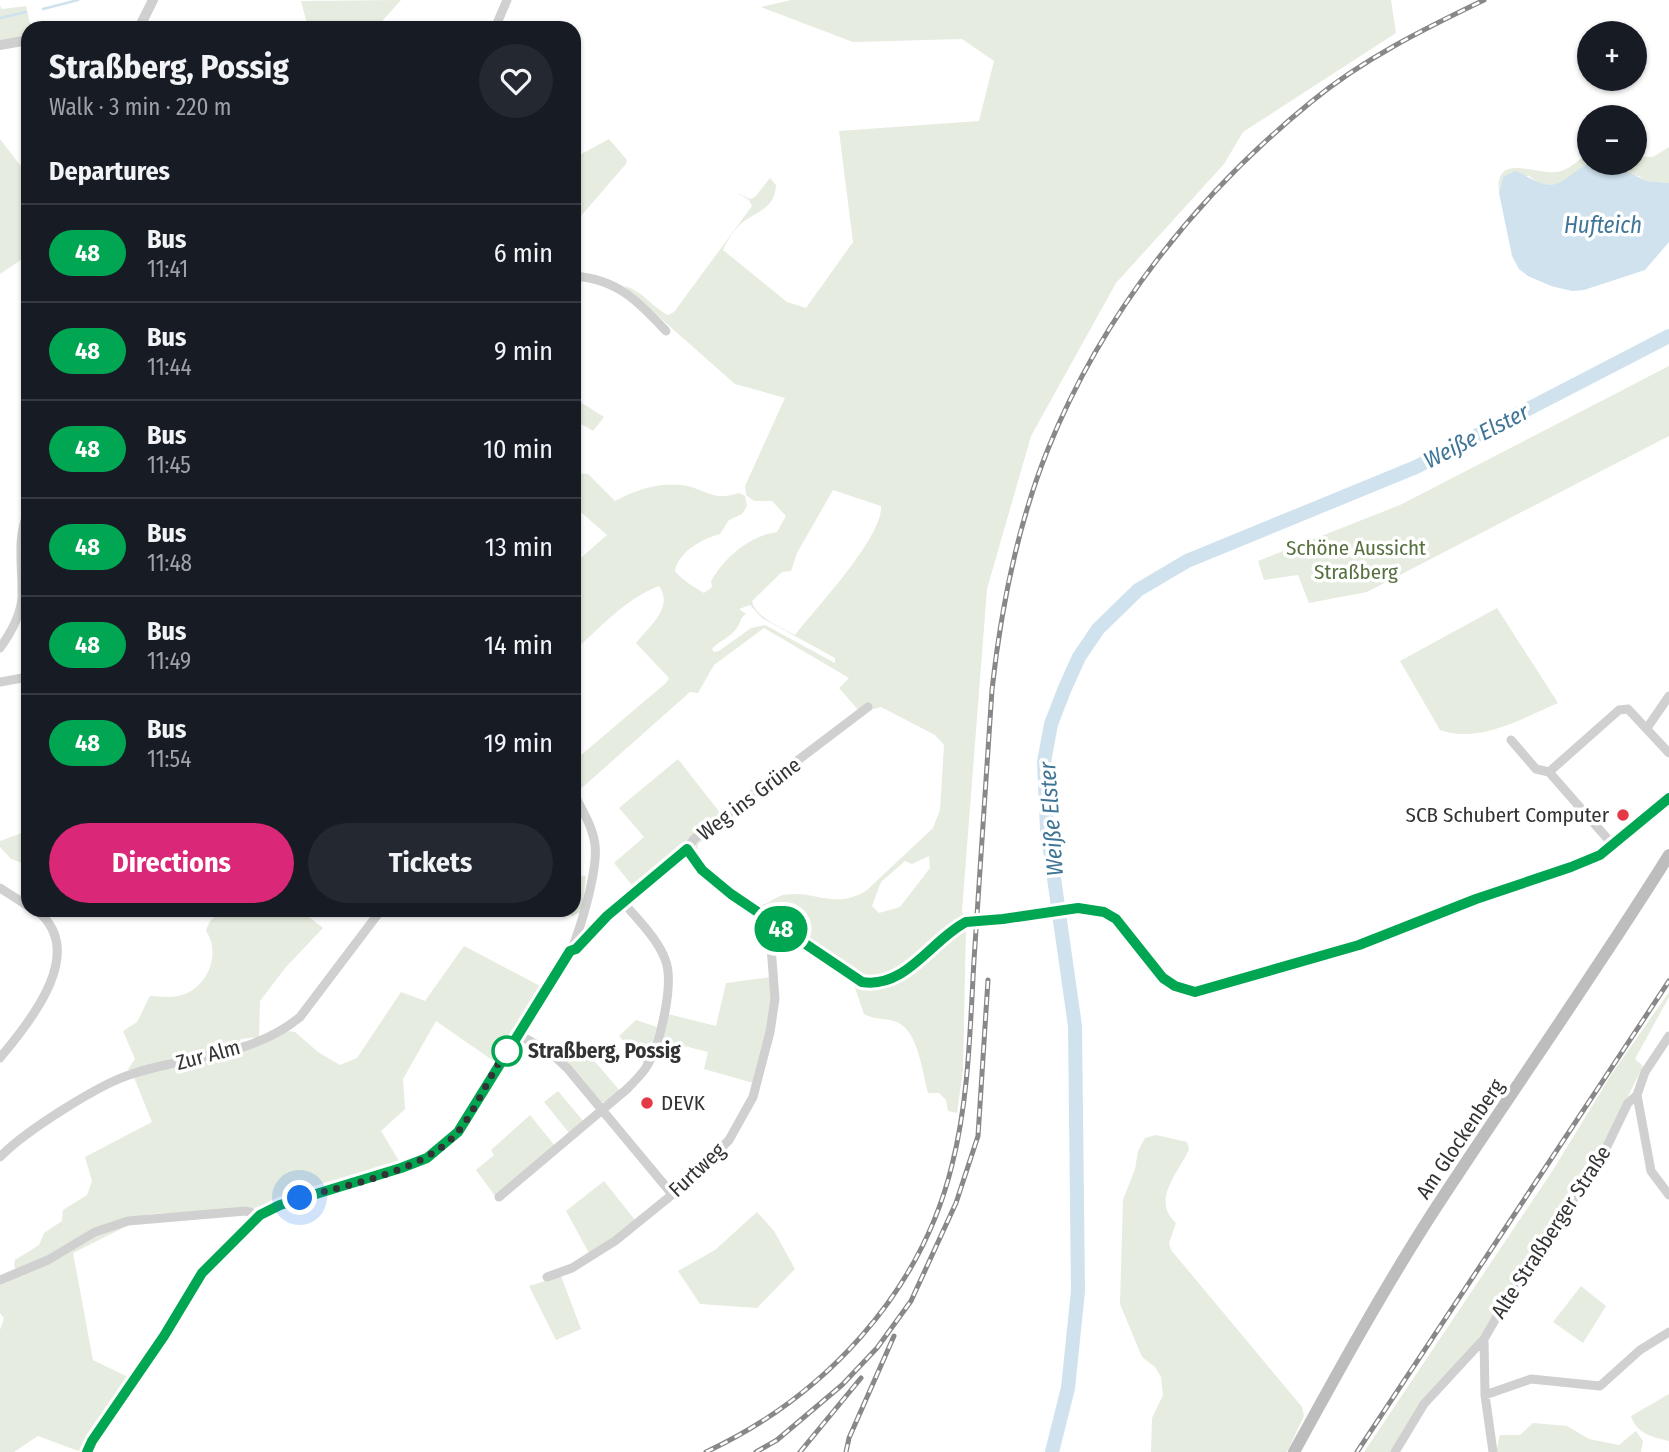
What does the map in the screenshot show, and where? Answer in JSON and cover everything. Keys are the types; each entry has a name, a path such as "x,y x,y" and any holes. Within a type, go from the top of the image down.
{"main road":[{"name":"Am Glockenberg","path":"1294,1452 1352,1346 1435,1210 1612,947 1669,855"}],"street":[{"path":"142,21 153,0"},
{"path":"498,21 507,0"},
{"path":"0,45 21,41"},
{"path":"581,278 612,286 631,295 666,331"},
{"path":"0,648 13,627 21,602"},
{"path":"0,682 21,678"},
{"path":"1647,728 1669,696"},
{"name":"Weg ins Grüne","path":"570,951 576,949 623,902 687,849 694,839 868,707"},
{"path":"1549,772 1619,710 1628,709 1669,752"},
{"path":"1511,740 1536,769 1549,772 1614,845"},
{"path":"687,849 702,870 731,894 849,976 862,982 875,984 899,974 966,922 1092,908 1116,919 1163,978 1175,986 1195,992 1359,945 1476,899 1571,867 1600,855 1669,798"},
{"path":"87,1452 202,1273 260,1215 280,1205 427,1158 458,1132 570,951 586,903 596,847 581,809"},
{"path":"0,888 21,902"},
{"path":"499,1197 603,1110 646,1069 652,1057 669,986 667,964 663,953 623,902"},
{"path":"0,1058 29,1022 56,972 55,934 50,922 44,917"},
{"name":"Zur Alm","path":"0,1157 56,1115 122,1078 240,1048 292,1024 376,917"},
{"name":"Furtweg","path":"547,1277 592,1257 717,1156 729,1140 753,1097 775,999 770,933 775,925"},
{"path":"518,1034 552,1054 603,1110 672,1194"},
{"name":"Alte Straßberger Straße","path":"1395,1452 1424,1404 1484,1339 1537,1247 1580,1194 1595,1171 1628,1103 1637,1095 1646,1072 1669,1036"},
{"path":"1637,1095 1651,1171 1669,1195"},
{"path":"0,1280 48,1260 95,1232 128,1221 246,1211 260,1215"},
{"path":"1485,1395 1531,1379 1600,1385 1640,1350 1669,1332"},
{"path":"1484,1339 1485,1395 1493,1452"}],"green space":[{"path":"401,0 382,21 307,21 301,1"},
{"path":"791,0 1391,0 1396,33 1243,132 1224,164 1116,283 1031,436 987,589 962,911 966,927 963,1070 957,1113 948,1111 946,1100 939,1093 928,1093 915,1043 904,1027 897,1022 864,1014 854,985 837,973 830,960 747,901 762,905 783,895 794,894 845,899 867,890 933,828 940,810 944,745 935,735 881,707 867,711 698,844 697,854 721,882 712,876 692,850 692,846 859,711 839,688 849,678 764,628 714,665 698,693 690,692 581,788 581,755 669,678 636,643 662,609 664,601 659,586 624,606 581,644 581,558 607,535 581,512 581,474 588,474 615,501 642,489 662,485 681,485 719,496 739,493 745,496 747,506 742,514 729,520 720,534 692,547 677,564 675,571 704,593 712,587 711,581 731,556 757,538 777,532 786,516 772,501 754,501 746,495 745,486 785,398 735,384 624,286 637,292 668,315 674,312 752,206 749,200 736,192 750,199 755,197 770,178 776,185 773,199 765,208 740,225 723,250 787,302 806,308 853,242 839,131 979,121 994,61 962,39 853,42 761,7","holes":["833,490 881,506 879,519 860,553 795,635 763,617 752,601 782,572 791,571 797,553","750,605 762,618 835,658 835,663 765,625 751,628 714,652 712,649 738,627 746,614 739,609","929,856 930,868 900,907 879,913 872,906 881,882 905,861 912,864"]},
{"path":"0,6 2,9 26,6 29,21 21,21 21,36 0,40"},
{"path":"0,139 21,165 21,260 0,274"},
{"path":"609,139 627,160 581,216 581,154"},
{"path":"1669,147 1669,183 1646,181 1639,176 1548,185 1538,183 1529,176 1503,177 1499,193 1499,180 1503,172 1510,169 1552,172 1569,168 1577,162 1577,175 1647,175 1647,157 1653,157"},
{"name":"Schöne Aussicht Straßberg","path":"1669,366 1669,436 1367,592 1309,603 1298,575 1264,580 1258,561 1400,505"},
{"path":"581,402 604,417 593,431 581,424"},
{"path":"1497,608 1558,703 1516,722 1485,732 1470,734 1440,730 1400,661"},
{"path":"678,759 721,814 635,889 614,863 644,837 619,808"},
{"path":"21,833 21,863 11,859 0,847 0,841"},
{"path":"581,876 586,876 581,912"},
{"path":"216,917 309,917 323,928 286,967 260,1001 259,1037 241,1039 237,1045 286,1031 295,1032 318,1052 340,1065 357,1058 401,992 425,1001 464,946 544,988 495,1062 436,1021 403,1079 405,1109 381,1131 401,1164 251,1209 152,1214 136,1218 127,1226 73,1253 93,1360 130,1378 81,1452 38,1436 14,1452 0,1452 0,1330 4,1318 0,1313 0,1284 18,1275 15,1260 39,1245 44,1233 62,1221 63,1210 87,1195 92,1181 85,1157 152,1122 128,1069 135,1059 123,1031 137,1022 150,996 178,996 197,987 204,979 212,960 211,940 206,931"},
{"path":"771,977 773,1003 753,1083 704,1069 708,1052 661,1040 668,1014 716,1026 726,983"},
{"path":"1669,992 1669,997 1635,1059 1643,1066 1592,1169 1533,1246 1480,1337 1411,1418 1390,1452 1364,1452 1553,1170 1611,1075"},
{"path":"636,1020 657,1027 645,1065 619,1036"},
{"path":"579,1043 621,1092 607,1103 600,1102 564,1061"},
{"path":"558,1091 584,1122 570,1134 544,1102"},
{"path":"530,1115 555,1146 495,1196 476,1170 494,1155 491,1150"},
{"path":"1156,1135 1187,1142 1189,1149 1166,1195 1169,1214 1176,1223 1169,1243 1171,1250 1302,1407 1304,1416 1287,1452 1151,1452 1152,1418 1163,1395 1161,1377 1155,1367 1142,1357 1120,1304 1123,1200 1135,1169 1138,1151 1145,1138"},
{"path":"604,1181 635,1220 590,1255 566,1211"},
{"path":"757,1212 774,1231 795,1269 757,1308 700,1304 678,1271 715,1250"},
{"path":"561,1276 581,1329 556,1340 529,1286"},
{"path":"1581,1286 1606,1306 1583,1343 1553,1322"},
{"path":"1669,1394 1669,1441 1641,1431 1631,1416"},
{"path":"1533,1423 1567,1426 1589,1439 1619,1445 1636,1431 1643,1441 1641,1452 1496,1452 1500,1435 1520,1435"}],"water":[{"name":"Hufteich","path":"1515,171 1548,185 1561,182 1577,171 1577,175 1634,175 1647,181 1669,183 1669,242 1645,270 1584,290 1572,291 1551,286 1528,276 1519,269 1512,256 1499,193 1503,177"}],"waterway":[{"path":"43,9 78,0"},
{"path":"0,18 26,12"},
{"name":"Weiße Elster","path":"1052,1452 1068,1388 1078,1291 1075,1026 1047,829 1044,762 1051,724 1079,657 1098,629 1138,590 1187,561 1416,467 1669,336"}],"railway":[{"path":"706,1452 749,1429 790,1402 828,1371 862,1336 892,1298 917,1256 937,1212 958,1140 965,1089 992,690 1005,598 1019,537 1037,478 1070,399 1096,350 1158,259 1193,216 1270,138 1331,86 1373,58 1484,0"},
{"path":"756,1452 777,1440 842,1385 877,1348 911,1301 956,1203 978,1136 988,980"},
{"path":"1357,1452 1669,981"},
{"path":"846,1452 849,1438 894,1336"},
{"path":"800,1452 861,1378"}],"bus line":[{"name":"48","path":"87,1452 202,1273 216,1256 260,1215 280,1205 401,1168 427,1158 443,1146 458,1132 570,951 576,949 607,916 687,849 702,870 731,894 849,976 862,982 875,984 899,974 966,922 1092,908 1116,919 1163,978 1175,986 1195,992 1359,945 1476,899 1571,867 1600,855 1630,833 1669,798"}],"place":[{"name":"SCB Schubert Computer","path":"1623,815"},
{"name":"Straßberg, Possig","path":"507,1051"},
{"name":"DEVK","path":"647,1103"}],"route":[{"path":"300,1198 427,1158 458,1132 507,1051"}]}
